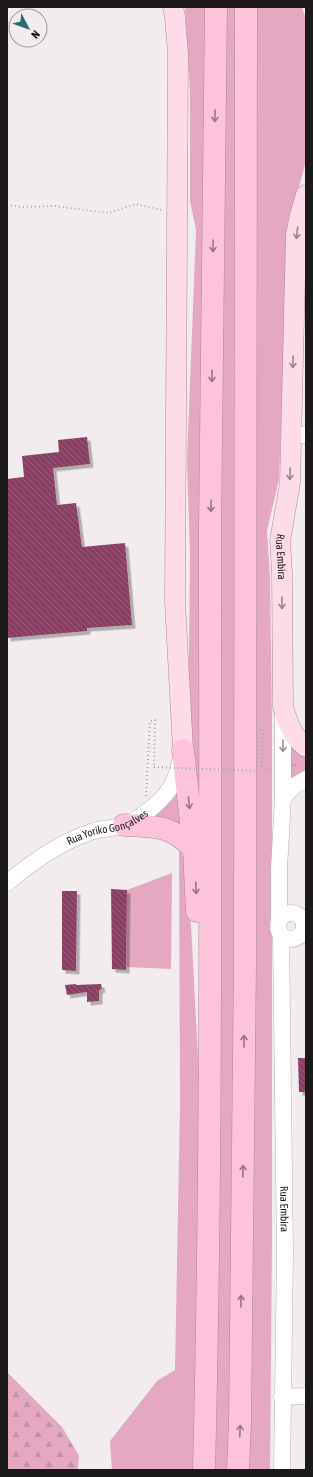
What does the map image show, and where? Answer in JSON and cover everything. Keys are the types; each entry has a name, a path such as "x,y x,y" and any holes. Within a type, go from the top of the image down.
{"highway":[{"path":"211,7 215,85"},
{"path":"204,1470 209,1265 210,526 216,7"},
{"path":"238,1470 240,1422 245,964 246,7"},
{"path":"246,79 249,7"},
{"path":"183,750 194,849 201,1038 210,1067"},
{"path":"124,825 150,826 167,829 178,834 194,849"}],"main road":[{"path":"173,7 178,54 175,602 183,750"},
{"name":"Rua Embira","path":"283,707 282,573 280,541 299,435 296,235 306,195"},
{"path":"283,707 290,727 298,740 306,747"}],"street":[{"name":"Rua Embira","path":"282,1470 285,1254 296,928 280,896 279,869 283,798 283,707"},
{"name":"Rua Yoriko Gonçalves","path":"7,883 44,855 67,842 91,832 124,825 145,813 162,799 169,790 174,781 183,750"},
{"path":"283,798 294,786 306,779"},
{"path":"282,1397 306,1396"}],"path":[{"path":"7,205 22,207 54,206 109,213 135,204 159,208 178,218"},
{"path":"145,813 150,720 155,720 154,767 257,771"}],"green space":[{"path":"185,7 205,7 205,872 188,740 190,555 187,460 196,230 190,201 190,92"},
{"path":"224,7 238,7 240,382 231,1470 211,1470"},
{"path":"254,7 302,7 306,19 306,161 289,223 279,479 267,531 270,578 272,723 272,1239 270,1470 242,1470"},
{"path":"286,717 306,746 306,777 294,783 286,775"},
{"path":"177,785 184,833 143,821"},
{"path":"179,847 186,864 189,888 200,1094 196,1470 112,1470 110,1441 157,1381 175,1370 180,1104"},
{"path":"172,873 171,969 126,967 127,890"},
{"path":"7,1372 62,1427 79,1456 78,1468 75,1470 7,1470"}],"building":[{"path":"87,437 90,464 53,468 57,505 76,503 82,547 125,543 132,625 87,628 87,631 7,638 7,479 24,477 22,456 59,452 58,440"},
{"path":"111,889 127,890 126,970 112,969"},
{"path":"62,891 77,891 76,971 62,970"},
{"path":"101,984 102,989 99,990 99,1001 87,1002 87,992 67,995 65,985"},
{"path":"298,1058 306,1058 306,1092 299,1092"}]}
